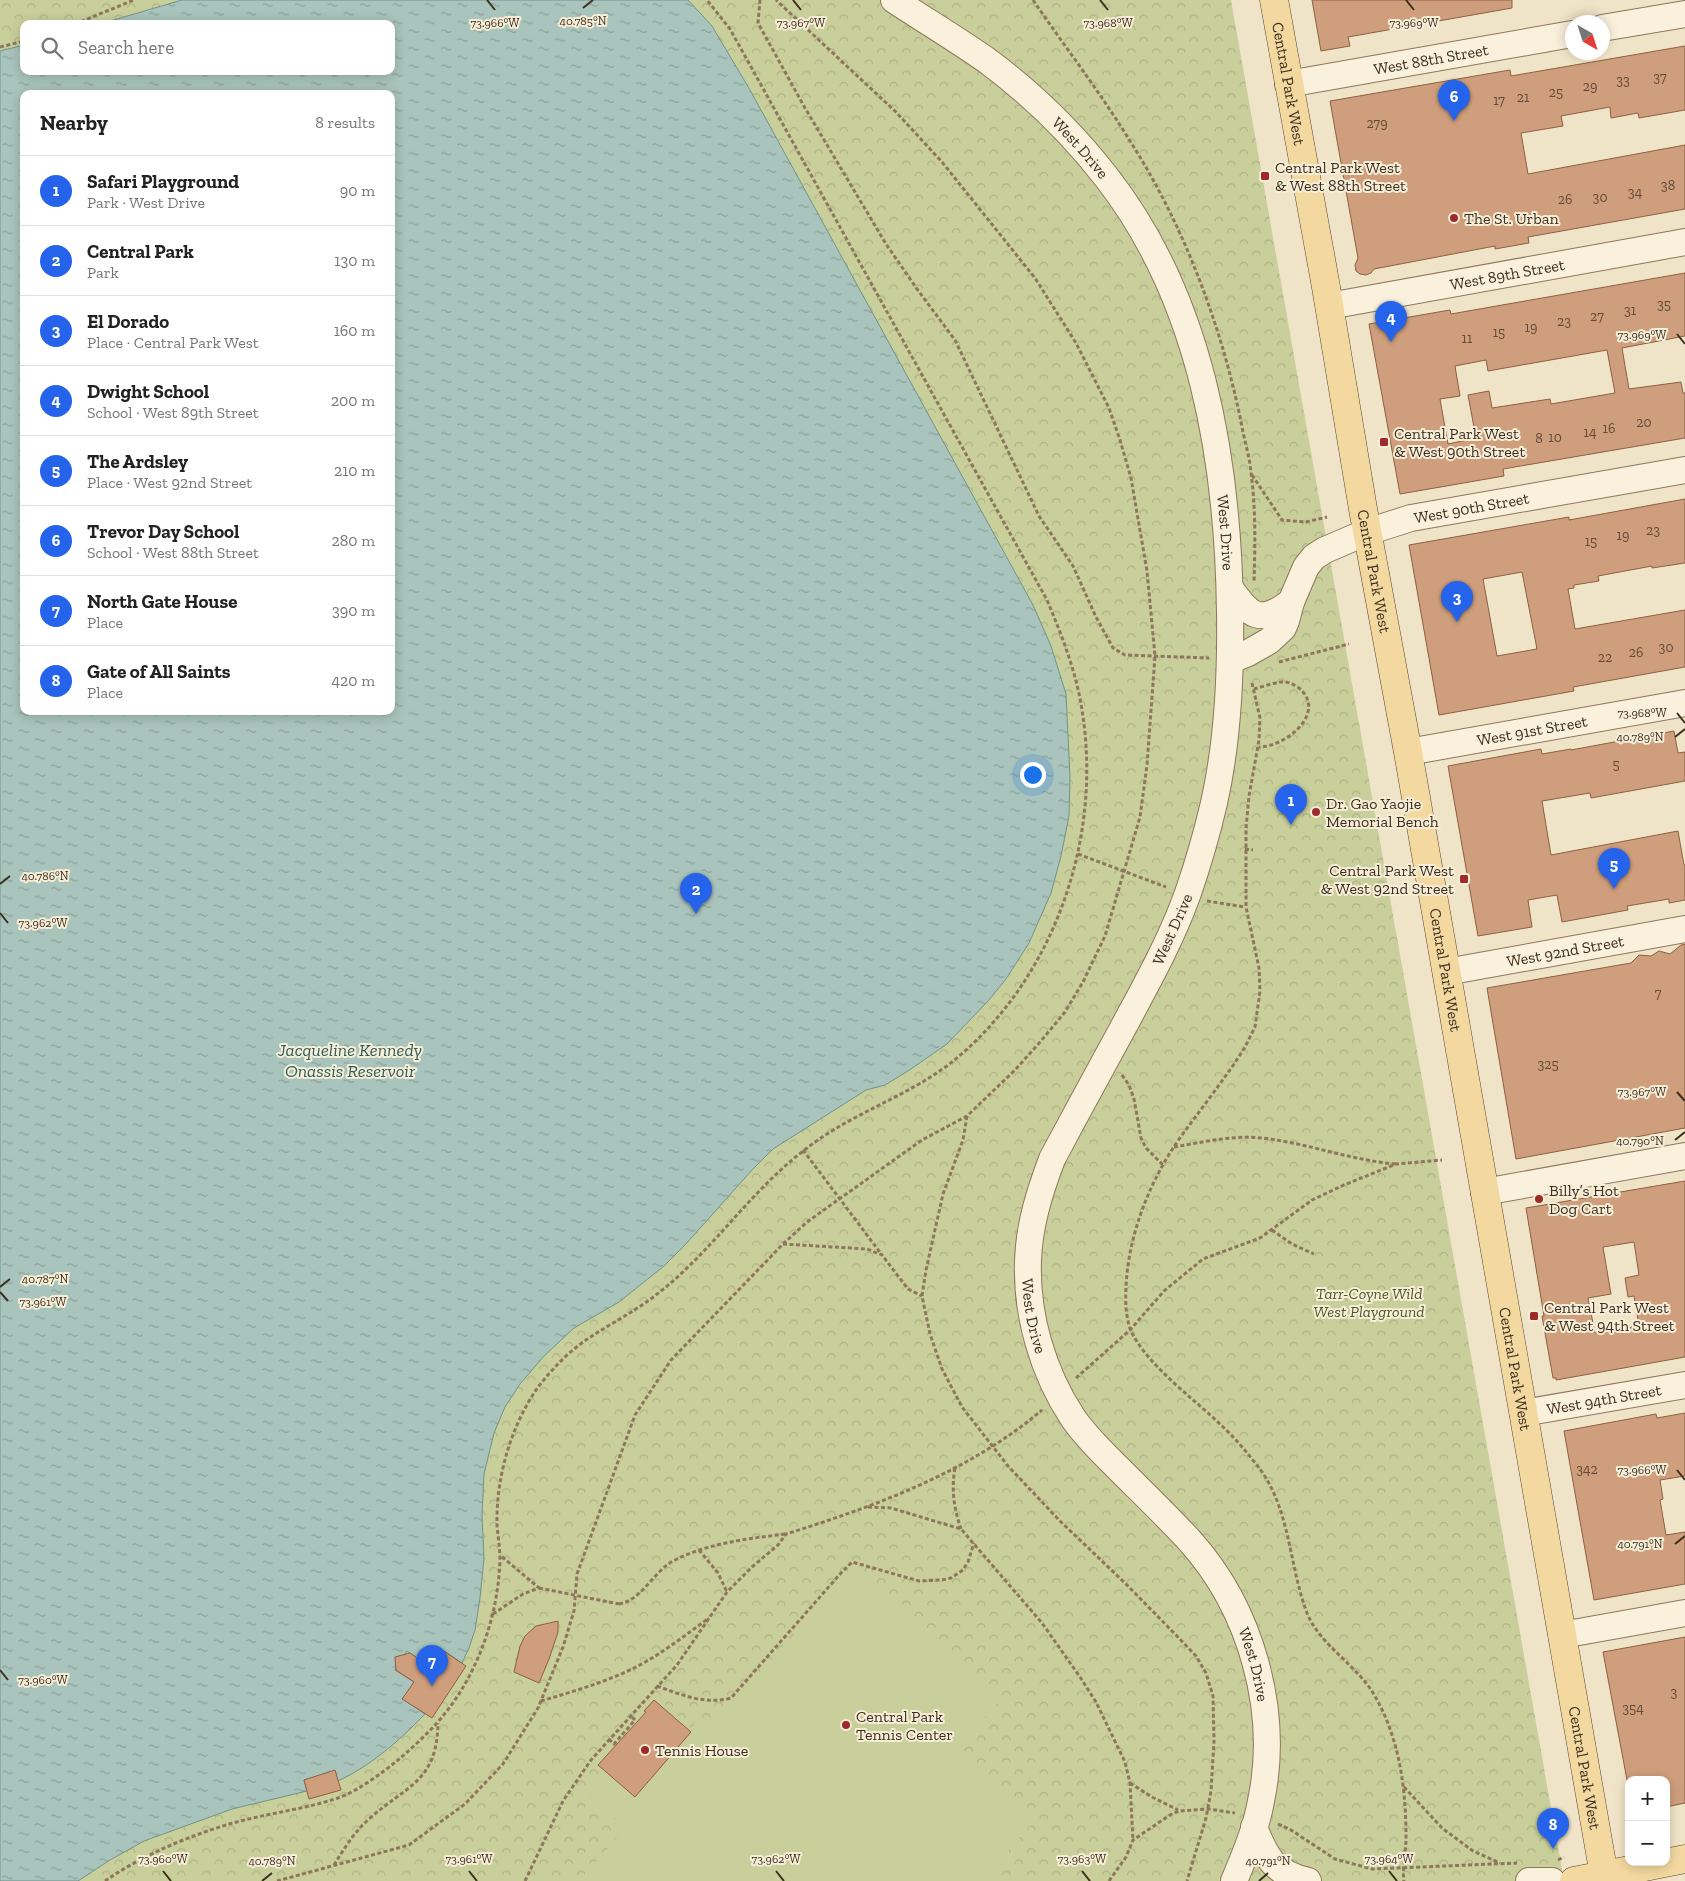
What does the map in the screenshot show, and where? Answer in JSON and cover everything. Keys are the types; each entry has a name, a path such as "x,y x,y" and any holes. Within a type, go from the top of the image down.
{"main road":[{"name":"Central Park West","path":"1274,0 1367,532 1408,752 1604,1878"},
{"path":"1569,1869 1604,1878 1685,1860"}],"street":[{"name":"West Drive","path":"894,0 988,62 1020,87 1054,118 1109,180 1151,247 1185,324 1203,384 1218,462 1224,500 1230,588 1223,659 1227,709 1214,801 1198,862 1167,944 1052,1159 1039,1196 1028,1261 1031,1305 1035,1327 1052,1377 1074,1418 1108,1458 1192,1544 1217,1577 1237,1613 1252,1651 1264,1710 1265,1779 1256,1822 1234,1881"},
{"path":"1610,27 1685,14"},
{"name":"West 88th Street","path":"1288,84 1565,35"},
{"name":"West 89th Street","path":"1329,306 1685,242"},
{"name":"West 90th Street","path":"1223,659 1248,654 1269,641 1286,621 1290,602 1306,567 1314,557 1325,550 1367,532 1412,518 1685,470"},
{"path":"1230,588 1237,599 1258,616 1271,615 1290,602"},
{"name":"West 91st Street","path":"1408,752 1685,703"},
{"name":"West 92nd Street","path":"1446,972 1685,929"},
{"path":"1484,1192 1685,1156"},
{"name":"West 94th Street","path":"1523,1413 1685,1384"},
{"path":"1562,1635 1685,1613"},
{"path":"1256,1822 1267,1856 1277,1868 1292,1876 1308,1881"},
{"path":"1527,1872 1553,1871"}],"path":[{"path":"85,20 134,0"},
{"path":"104,1881 153,1854 201,1834 227,1825 341,1797 392,1765 438,1722 466,1682 485,1642 498,1584 500,1555 497,1522 502,1471 514,1432 536,1390 551,1372 584,1342 638,1309 674,1280 701,1255 745,1204 803,1150 851,1118 926,1081 972,1044 1013,996 1042,950 1067,892 1078,854 1086,805 1087,756 1083,712 1076,677 1065,641 1047,600 730,29 707,0"},
{"path":"760,0 758,23 805,108 886,244 955,340 1039,516 1074,566 1096,617 1113,648 1125,655 1223,659"},
{"path":"278,1881 409,1845 466,1804 503,1764 541,1701 564,1647 574,1611 577,1574 635,1415 671,1360 783,1244 807,1222 922,1140 968,1116 1015,1070 1041,1041 1065,1012 1083,982 1105,936 1140,817 1147,766 1155,656 1147,571 1130,478 1109,408 1076,343 1035,278 942,162 896,112 776,0"},
{"path":"0,47 20,42"},
{"path":"1251,473 1282,520 1306,522 1327,517"},
{"path":"1278,662 1349,644"},
{"path":"1259,747 1280,742 1294,732 1306,719 1308,703 1302,691 1288,683 1281,682 1254,689 1260,718 1259,747 1249,796 1245,849 1246,907 1260,980 1260,1001 1255,1027 1239,1056 1174,1147 1145,1201 1130,1250 1126,1310 1130,1330 1161,1370 1235,1438 1258,1467 1280,1507 1288,1531 1296,1574 1310,1621 1323,1638 1362,1677 1375,1695 1392,1737 1404,1787 1406,1840 1404,1881"},
{"path":"1245,849 1253,850"},
{"path":"1078,854 1174,890"},
{"path":"1206,901 1246,907"},
{"path":"1107,1057 1118,1068 1129,1085 1134,1100 1141,1138 1146,1148 1163,1165"},
{"path":"968,1116 963,1140 942,1194 926,1270 922,1296 930,1334 942,1369 962,1407 1012,1471 1040,1502 1126,1583 1175,1634 1196,1656 1206,1673 1213,1696 1213,1771 1208,1809 1186,1881"},
{"path":"1174,1147 1225,1138 1261,1138 1295,1143 1377,1162 1396,1164 1442,1160"},
{"path":"803,1150 908,1288 922,1296"},
{"path":"1075,1379 1130,1330 1164,1291 1195,1264 1211,1255 1260,1238 1312,1200 1396,1164"},
{"path":"1272,1230 1292,1244 1314,1254"},
{"path":"783,1244 867,1249 882,1255"},
{"path":"500,1555 539,1588 619,1604 633,1598 666,1565 699,1550 735,1540 786,1534 893,1497 955,1468 993,1446 1018,1431 1048,1405"},
{"path":"955,1468 952,1484 953,1496 961,1529 1042,1622 1080,1677 1112,1734 1124,1762 1130,1783 1133,1840 1126,1857 1109,1881"},
{"path":"865,1507 891,1508 961,1529"},
{"path":"525,1881 563,1801 591,1760 677,1665 727,1592 778,1545 786,1534"},
{"path":"657,1686 687,1697 710,1702 731,1698 841,1572 852,1562 919,1581 942,1580 959,1574 963,1570 968,1562 974,1543"},
{"path":"699,1550 718,1573 727,1592"},
{"path":"492,1614 523,1594 539,1588"},
{"path":"541,1701 632,1669 681,1638 711,1616"},
{"path":"609,1739 614,1744 635,1720 630,1715"},
{"path":"334,1866 349,1841 368,1820 419,1781 435,1753 438,1742 438,1722"},
{"path":"1130,1783 1152,1797 1179,1810 1208,1809 1291,1830 1335,1859 1372,1870 1502,1864"},
{"path":"1404,1787 1442,1828 1473,1851 1502,1864 1527,1872"},
{"path":"1133,1840 1147,1829 1179,1810"},
{"path":"1553,1871 1569,1869"}],"green space":[{"name":"Tarr-Coyne Wild West Playground","path":"0,0 1231,0 1564,1881 0,1881"},
{"name":"Central Park Tennis Center","path":"852,1568 1003,1696 957,1749 1036,1819 982,1881 579,1881 626,1827 589,1797 600,1770 594,1765 653,1694 691,1728 696,1723 708,1733"}],"water":[{"name":"Jacqueline Kennedy Onassis Reservoir","path":"182,0 688,0 712,26 750,90 1033,605 1051,646 1066,694 1070,777 1069,816 1051,893 1029,943 1006,979 989,1000 947,1044 908,1071 885,1085 866,1090 773,1149 664,1266 619,1302 574,1328 544,1356 520,1384 505,1407 494,1433 484,1474 482,1516 484,1558 475,1630 469,1648 462,1663 438,1647 426,1664 407,1651 403,1657 398,1656 395,1659 398,1665 395,1670 414,1682 403,1699 425,1714 374,1760 338,1781 335,1771 304,1780 307,1791 232,1809 144,1841 78,1881 0,1881 0,51 20,46 20,75 395,75 395,20 114,20"}],"building":[{"path":"1312,0 1512,0 1512,8 1348,37 1350,46 1321,51"},
{"path":"1685,46 1685,110 1639,118 1638,113 1611,118 1610,107 1561,116 1563,126 1521,133 1528,174 1685,145 1685,209 1528,237 1529,243 1495,249 1495,246 1374,269 1366,275 1356,271 1355,265 1358,258 1330,101 1510,70 1511,76"},
{"path":"1685,273 1685,336 1622,348 1629,389 1681,382 1683,393 1685,393 1685,438 1503,469 1504,476 1400,494 1369,324 1450,310 1451,314","holes":["1607,350 1615,393 1551,404 1550,399 1492,408 1489,391 1468,395 1476,438 1448,444 1440,399 1460,396 1455,366 1486,360 1488,371"]},
{"path":"1685,499 1685,563 1652,568 1652,566 1598,576 1599,581 1574,585 1574,588 1568,589 1575,629 1685,610 1685,667 1573,687 1574,691 1439,715 1409,545 1569,517 1569,520","holes":["1522,572 1537,649 1497,656 1483,579"]},
{"path":"1674,731 1678,753 1685,752 1685,781 1591,798 1590,793 1542,801 1551,855 1678,831 1685,865 1685,900 1669,903 1669,899 1627,906 1628,910 1562,922 1557,895 1528,900 1532,927 1478,936 1448,766 1541,749 1542,754 1571,750"},
{"path":"1685,944 1685,1128 1516,1159 1487,988 1631,963 1639,955 1651,956 1659,951 1670,954"},
{"path":"1685,1181 1685,1357 1556,1380 1556,1378 1553,1378 1526,1208","holes":["1634,1242 1639,1275 1625,1278 1628,1297 1634,1296 1639,1326 1595,1333 1588,1298 1611,1294 1603,1247"]},
{"path":"1685,1413 1685,1476 1660,1480 1663,1499 1660,1500 1666,1535 1685,1532 1685,1584 1594,1600 1564,1431 1656,1414 1657,1418"},
{"path":"558,1621 558,1632 539,1683 514,1672 520,1646 525,1636 536,1626"},
{"path":"1685,1637 1685,1803 1670,1806 1670,1776 1626,1776 1603,1652"},
{"path":"438,1647 466,1666 432,1718 402,1699 414,1682 396,1670 395,1657 410,1653 426,1664"},
{"name":"Tennis House","path":"654,1700 691,1732 635,1797 598,1765 646,1712 644,1711"},
{"path":"335,1770 341,1790 309,1799 304,1780"}],"place":[{"name":"Trevor Day School","path":"1454,121"},
{"name":"Central Park West & West 88th Street","path":"1265,176"},
{"name":"The St. Urban","path":"1454,218"},
{"name":"Dwight School","path":"1391,342"},
{"name":"Central Park West & West 90th Street","path":"1384,442"},
{"name":"El Dorado","path":"1457,622"},
{"name":"Dr. Gao Yaojie Memorial Bench","path":"1316,812"},
{"name":"Safari Playground","path":"1291,825"},
{"name":"Central Park West & West 92nd Street","path":"1464,879"},
{"name":"The Ardsley","path":"1614,889"},
{"name":"Central Park","path":"696,914"},
{"name":"Billy’s Hot Dog Cart","path":"1539,1199"},
{"name":"Central Park West & West 94th Street","path":"1534,1316"},
{"name":"North Gate House","path":"432,1686"},
{"name":"Central Park Tennis Center","path":"846,1725"},
{"name":"Tennis House","path":"645,1750"},
{"name":"Gate of All Saints","path":"1553,1849"}]}
